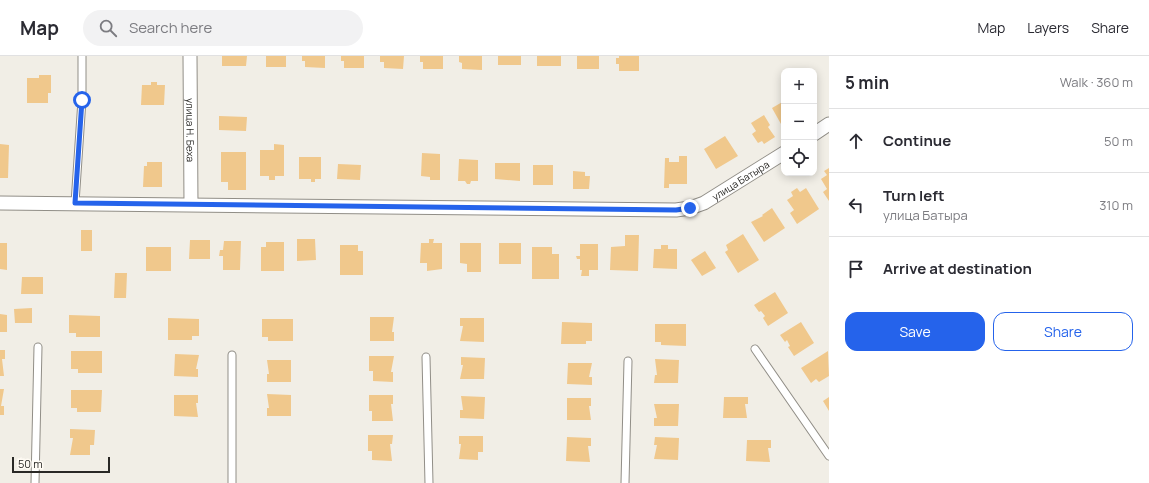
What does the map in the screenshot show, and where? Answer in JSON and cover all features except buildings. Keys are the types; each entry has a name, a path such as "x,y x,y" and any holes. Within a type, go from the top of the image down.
{"street":[{"name":"улица Н. Беха","path":"190,56 191,204"},
{"path":"817,132 829,124"},
{"name":"улица Батыра","path":"0,203 676,210 690,208 704,203 781,155"}],"lane":[{"path":"75,56 82,56 82,100 75,203"},
{"path":"35,483 38,347"},
{"path":"755,350 829,456"},
{"path":"232,355 232,483"},
{"path":"426,357 429,483"},
{"path":"625,483 628,361"}],"route":[{"path":"82,100 75,203 676,210 690,208"}]}
